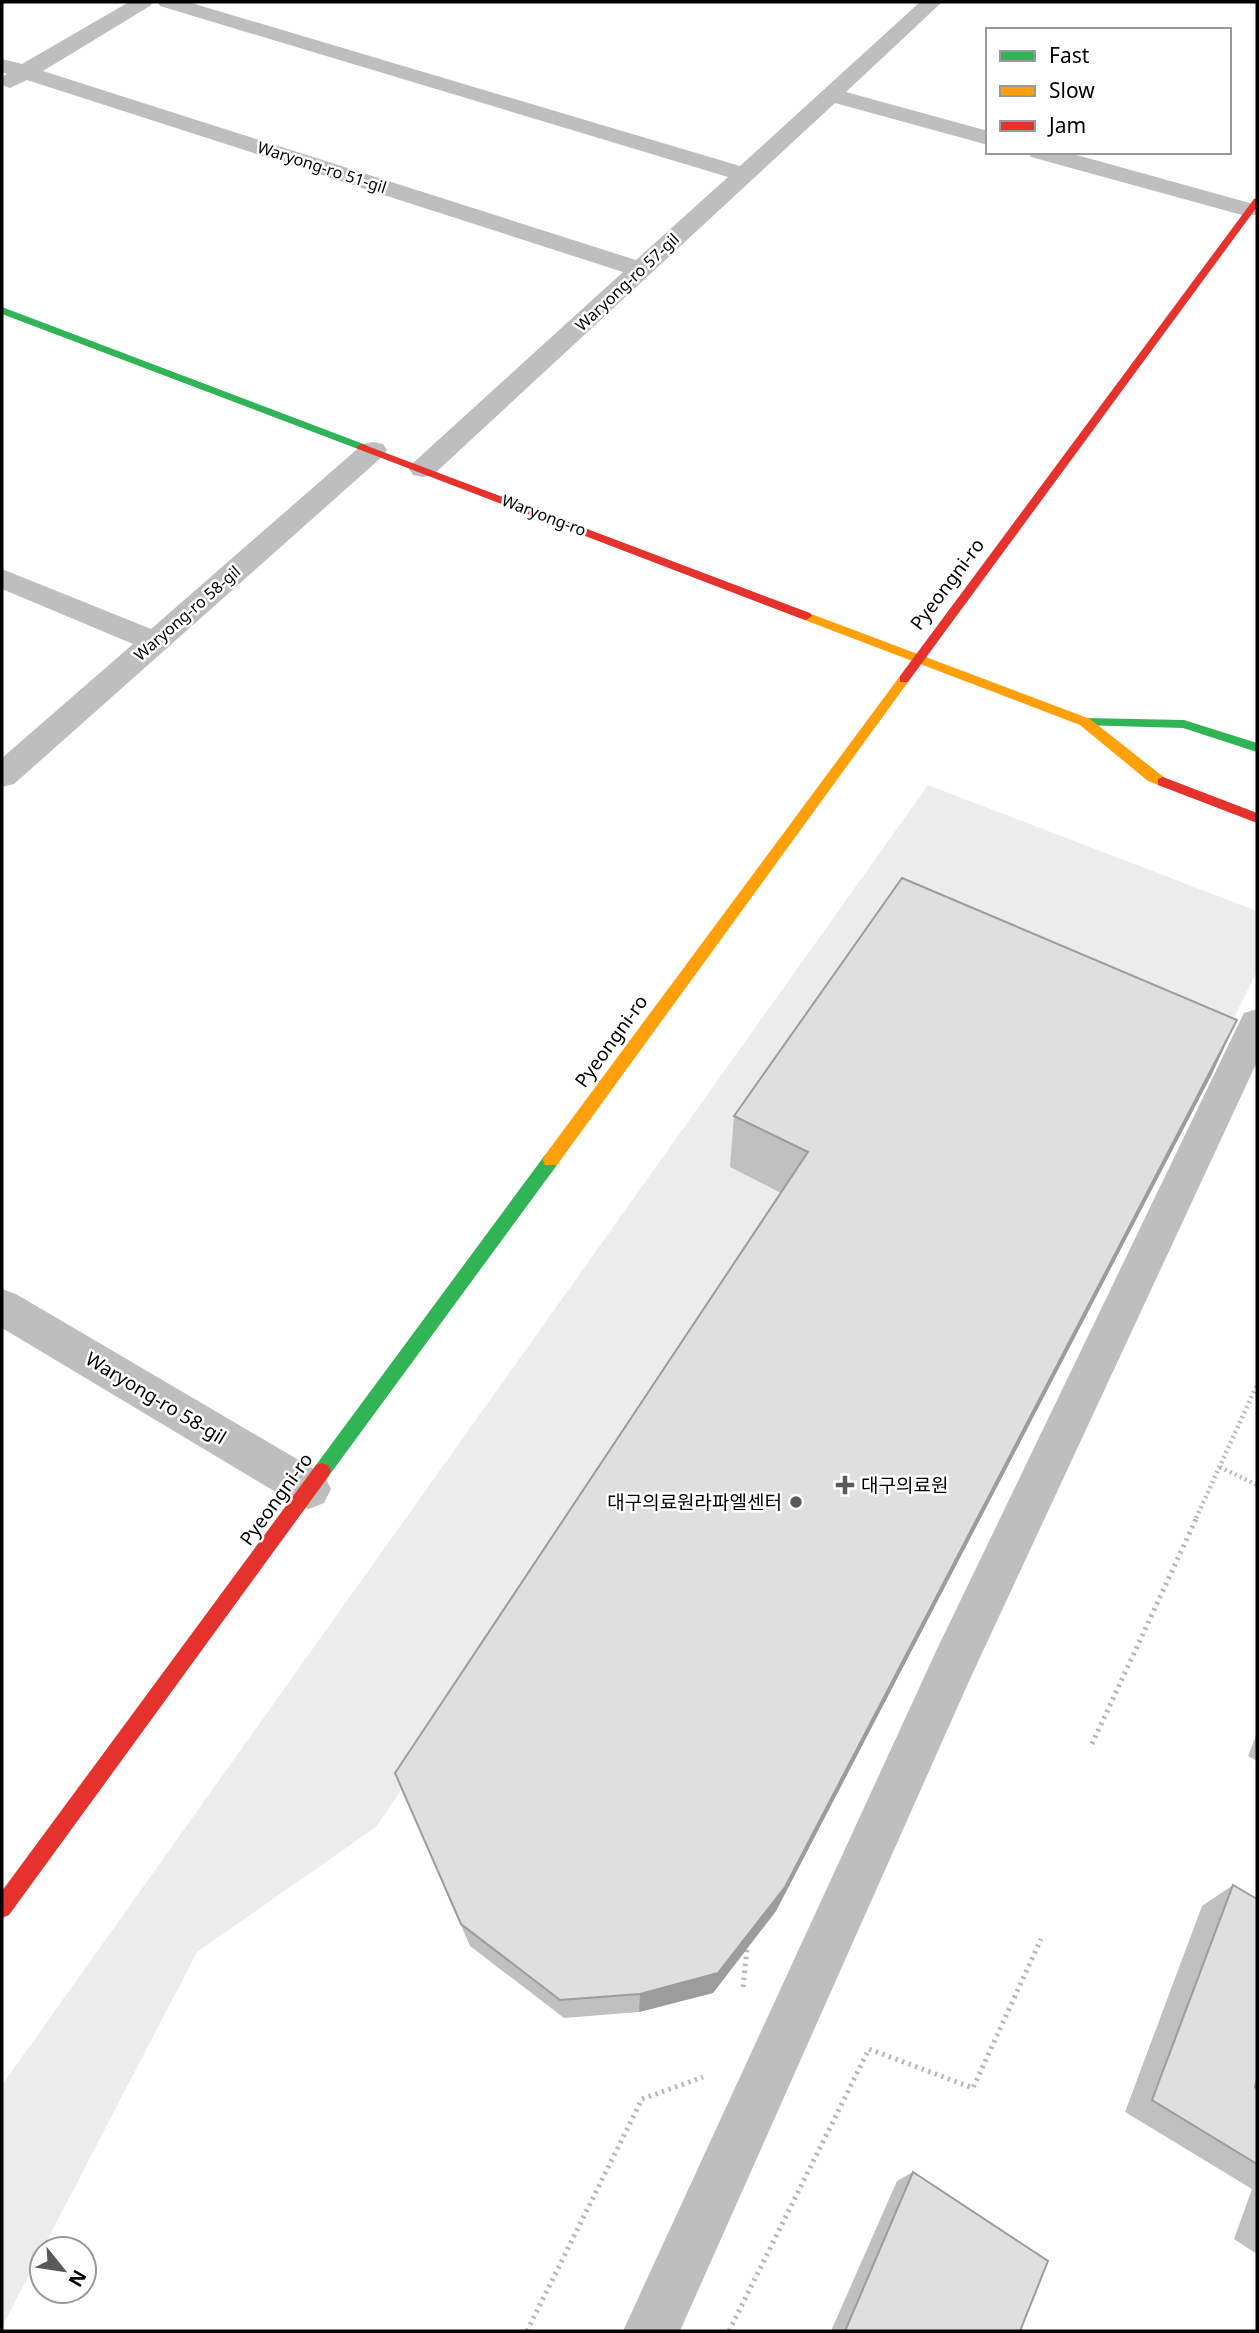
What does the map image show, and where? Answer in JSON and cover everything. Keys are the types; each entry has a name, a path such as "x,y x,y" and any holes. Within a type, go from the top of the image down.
{"main road":[{"name":"Pyeongni-ro","path":"2,1908 1254,206"},
{"name":"Waryong-ro","path":"2,310 1085,722 1153,778 1257,818"},
{"name":"Waryong-ro","path":"1085,722 1184,724 1257,748"}],"street":[{"path":"2,86 143,2"},
{"path":"167,2 743,174"},
{"name":"Waryong-ro 57-gil","path":"423,469 932,2"},
{"name":"Waryong-ro 51-gil","path":"2,65 642,270"},
{"path":"831,95 986,137"},
{"path":"1047,154 1254,206"},
{"name":"Waryong-ro 58-gil","path":"2,776 373,450"},
{"path":"2,578 155,642"},
{"path":"651,2331 954,1663 1257,1023"},
{"name":"Waryong-ro 58-gil","path":"2,1307 309,1489"}],"path":[{"path":"1092,1744 1257,1385"},
{"path":"1220,1467 1257,1485"},
{"path":"729,2331 869,2049 972,2088 1041,1939"},
{"path":"741,2001 747,1949"},
{"path":"527,2331 642,2099 711,2074"}],"shaded area":[{"path":"928,785 1257,911 1257,971 1216,1054 976,952 376,1827 197,1952 50,2235 28,2235 28,2277 2,2327 2,2085"}],"building":[{"name":"대구의료원라파엘센터","path":"902,878 1237,1020 785,1887 718,1973 640,1994 560,2000 461,1924 395,1773 808,1152 734,1116"},
{"path":"1233,1885 1257,1899 1257,2164 1152,2100"},
{"path":"913,2172 1048,2261 1020,2331 845,2331"}],"traffic: fast":[{"path":"2,310 362,447"},
{"path":"1085,722 1184,724 1257,748"},
{"path":"322,1471 551,1160"}],"traffic: slow":[{"path":"806,616 1085,722 1153,778 1163,782"},
{"path":"551,1160 904,679"}],"traffic: jam":[{"path":"904,679 1257,201"},
{"path":"362,447 806,616"},
{"path":"1163,782 1257,818"},
{"path":"2,1908 322,1471"}],"place":[{"name":"대구의료원","path":"845,1485"},
{"name":"대구의료원라파엘센터","path":"796,1502"}]}
